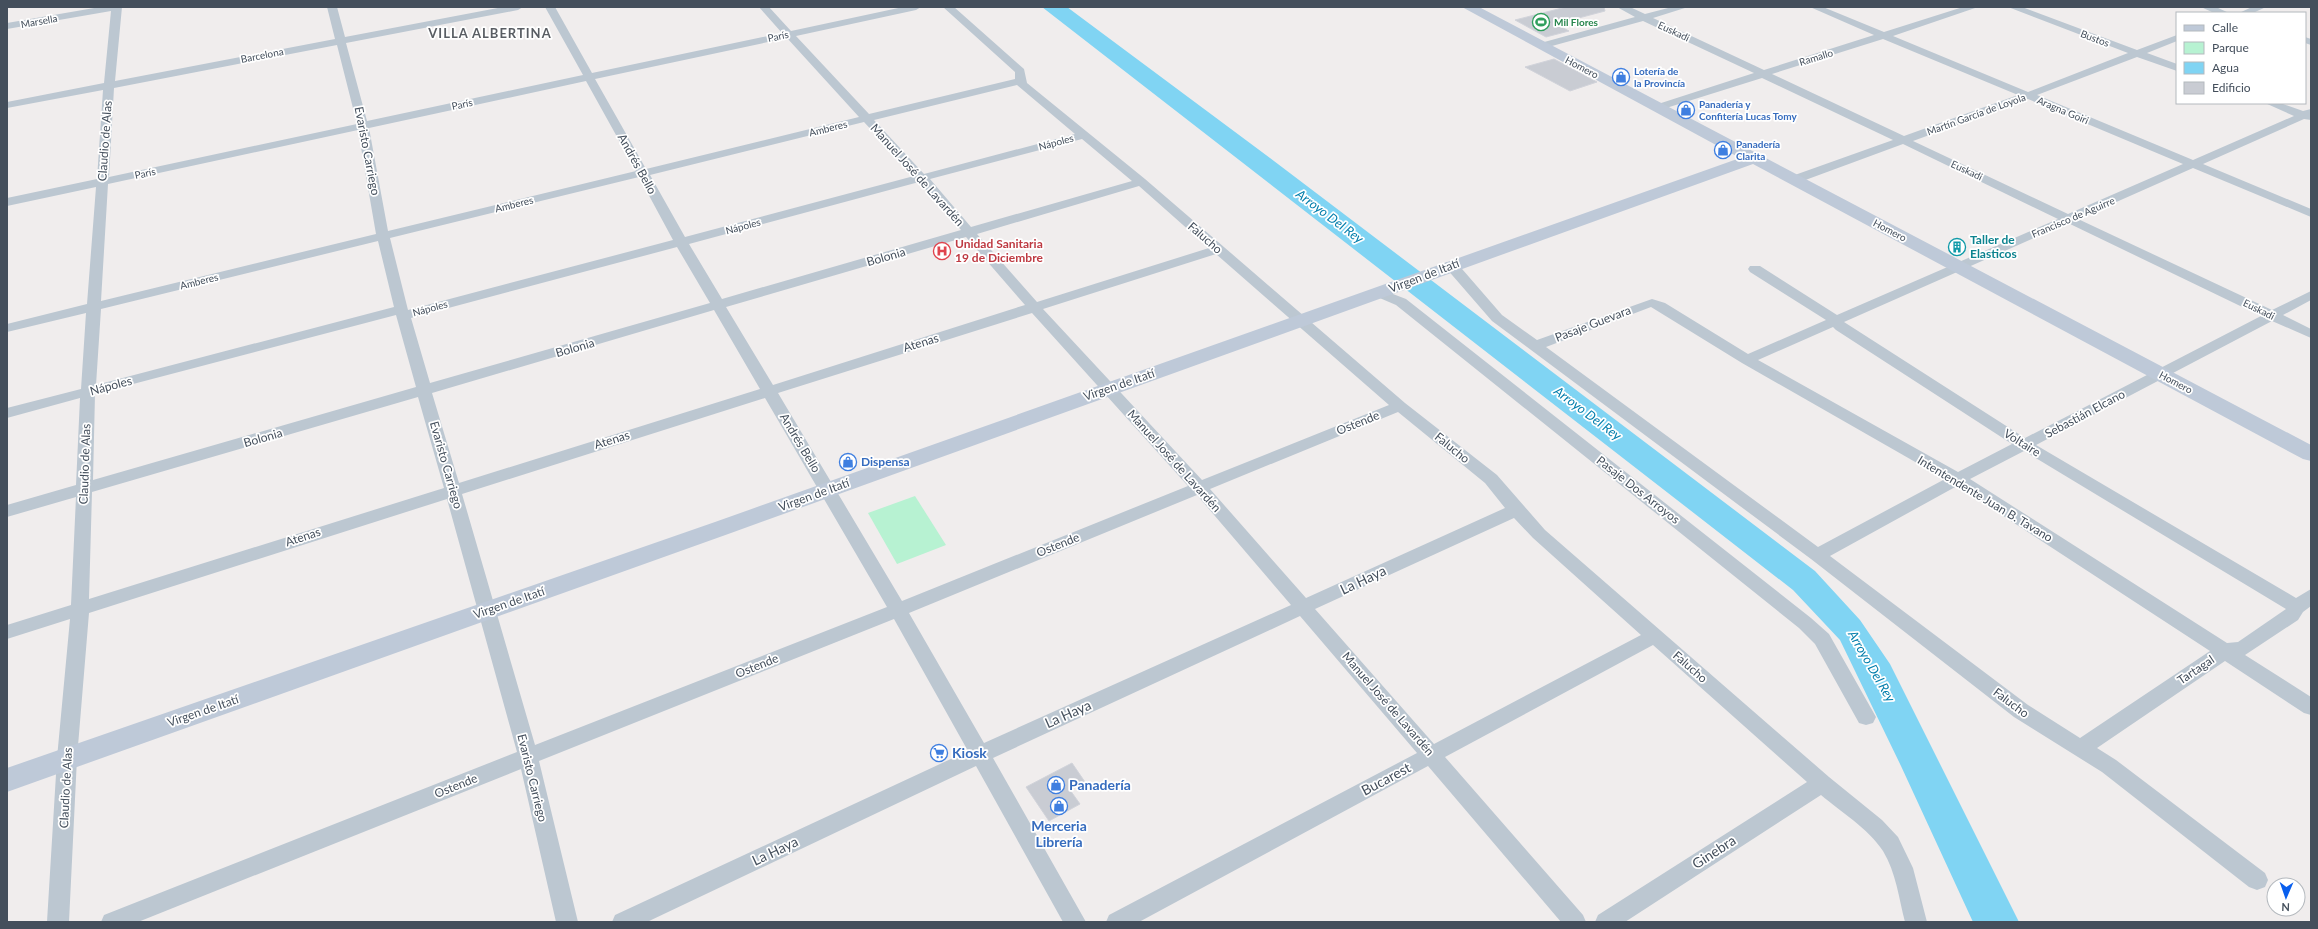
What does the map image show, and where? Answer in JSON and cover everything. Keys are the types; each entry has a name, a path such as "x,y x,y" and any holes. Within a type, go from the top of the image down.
{"street":[{"name":"Marsella","path":"7,26 116,7"},
{"name":"Claudio de Alas","path":"58,922 67,758 80,608 88,392 109,85 116,7"},
{"name":"Evaristo Carriego","path":"332,7 363,126 383,236 402,312 488,611 528,757 567,922"},
{"name":"Barcelona","path":"7,104 518,7"},
{"name":"Andrés Bello","path":"550,7 681,242 898,610 1075,922"},
{"name":"Manuel José de Lavardén","path":"764,7 922,178 1034,307 1200,488 1305,607 1575,922"},
{"name":"París","path":"7,202 588,76 916,7"},
{"name":"Falucho","path":"948,7 1020,71 1020,81 1083,135 1142,182 1400,406 1491,479 1516,510 1539,534 1822,783 1875,827 1890,844 1902,868 1916,922"},
{"name":"Homero","path":"1469,7 1796,179 2311,454"},
{"name":"Euskadi","path":"1622,7 1765,73 2311,334"},
{"path":"1541,46 1683,7"},
{"name":"Aragna Goiri","path":"1815,7 2029,95 2311,214"},
{"name":"Ramallo","path":"1658,107 1973,7"},
{"name":"Bustos","path":"2013,7 2176,68"},
{"path":"2206,7 2221,12"},
{"path":"2247,12 2261,7"},
{"name":"Martín García de Loyola","path":"1796,179 2029,95 2176,38"},
{"name":"Amberes","path":"7,328 1020,81"},
{"path":"2273,104 2308,115"},
{"name":"Francisco de Aguirre","path":"1747,360 1958,266 2308,115"},
{"name":"Nápoles","path":"7,413 681,242 1083,135"},
{"name":"Virgen de Itatí","path":"7,780 488,611 1109,388 1303,321 1445,267 1755,158"},
{"name":"Bolonia","path":"7,511 720,306 1142,182"},
{"name":"Atenas","path":"7,632 1218,249"},
{"name":"Falucho","path":"1445,267 1491,312 1535,346 1817,555 2021,711 2109,766 2257,880"},
{"name":"Voltaire","path":"1755,269 2025,445 2304,602"},
{"name":"Pasaje Dos Arroyos","path":"1385,291 1401,302 1805,623 1822,640 1866,717"},
{"name":"Sebastián Elcano","path":"1817,555 1956,480 2274,316 2311,295"},
{"name":"Pasaje Guevara","path":"1535,346 1652,303"},
{"name":"Intentendente Juan B. Tavano","path":"1652,303 1747,360 1956,480 2311,707"},
{"name":"Ostende","path":"112,922 898,610 1400,406"},
{"name":"La Haya","path":"623,922 979,755 1516,510"},
{"name":"Tartagal","path":"2081,748 2225,651 2242,649 2292,615 2304,602"},
{"name":"Bucarest","path":"1117,922 1655,636"},
{"name":"Ginebra","path":"1606,922 1822,783"}],"green space":[{"path":"915,496 946,545 897,564 868,513"}],"water":[{"name":"Arroyo Del Rey","path":"1042,7 1067,7 1270,158 1815,571 1860,620 1890,664 2019,922 1973,922 1901,766 1840,640 1793,590"}],"building":[{"name":"Mil Flores","path":"1566,7 1604,7 1605,11 1556,24 1569,31 1546,37 1515,20"},
{"path":"1554,59 1597,82 1570,91 1525,67"},
{"name":"Panadería","path":"1072,763 1085,782 1070,790 1080,804 1049,821 1026,787"}],"place":[{"name":"Mil Flores","path":"1541,22"},
{"name":"Lotería de la Provincía","path":"1621,77"},
{"name":"Panadería y Confitería Lucas Tomy","path":"1686,110"},
{"name":"Panadería Clarita","path":"1723,150"},
{"name":"Taller de Elasticos","path":"1957,247"},
{"name":"Unidad Sanitaria 19 de Diciembre","path":"942,251"},
{"name":"Dispensa","path":"848,462"},
{"name":"Kiosk","path":"939,753"},
{"name":"Panadería","path":"1056,785"},
{"name":"Merceria Librería","path":"1059,806"}],"district":[{"name":"VILLA ALBERTINA","path":"490,33"}]}
